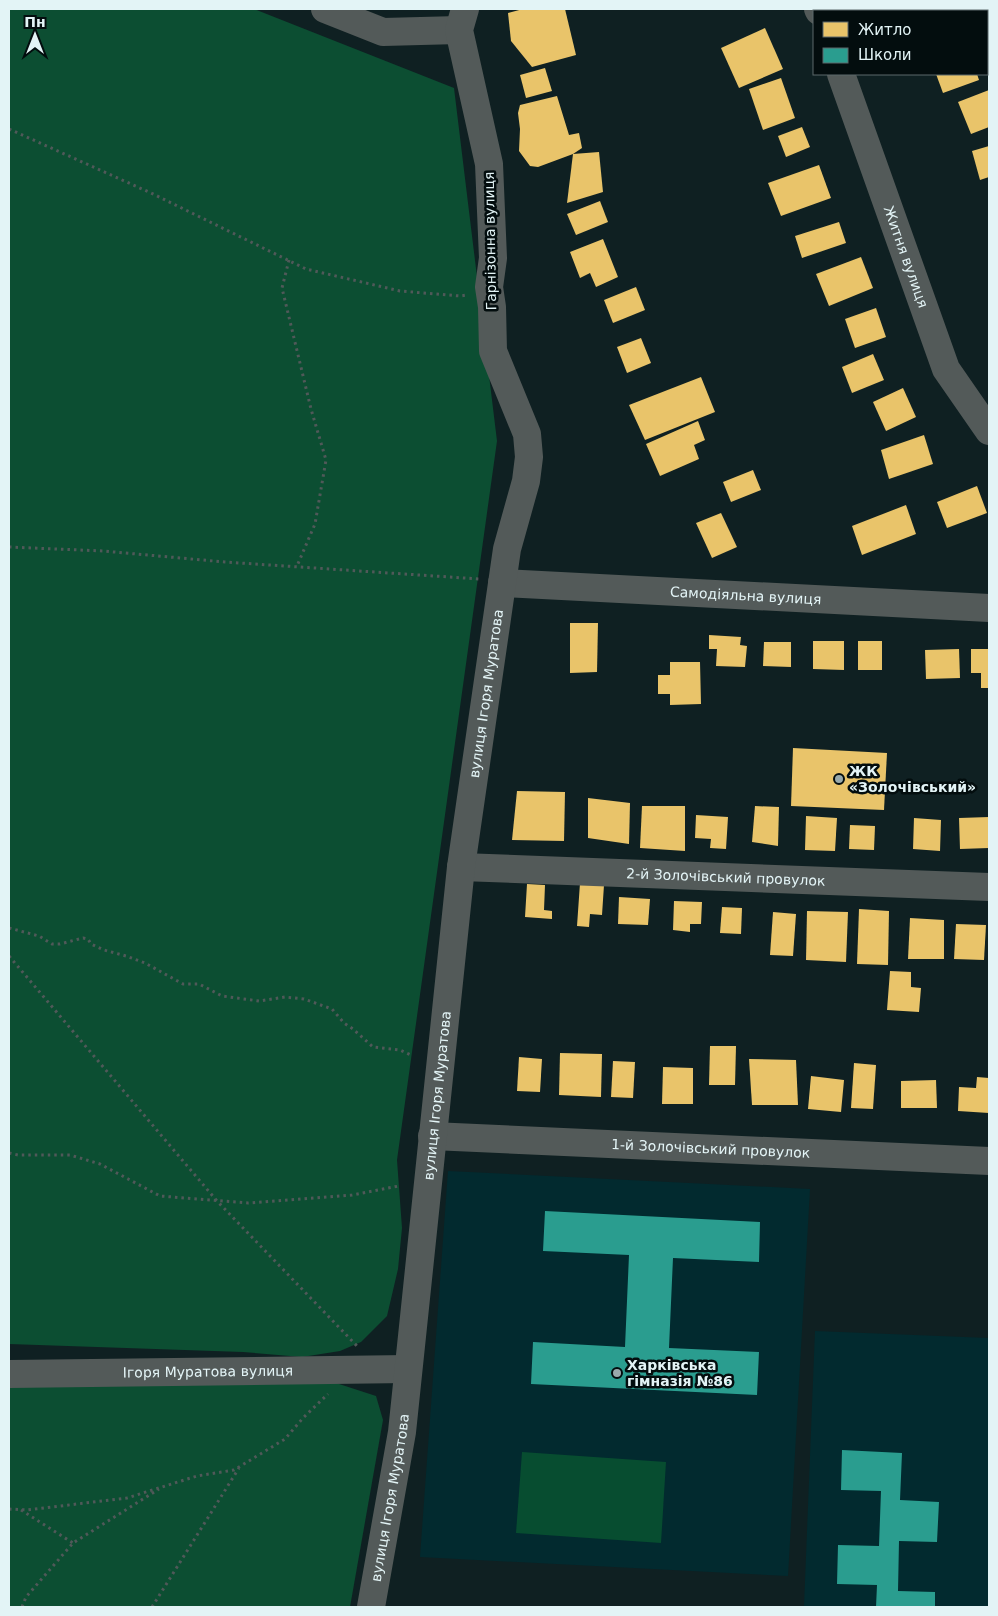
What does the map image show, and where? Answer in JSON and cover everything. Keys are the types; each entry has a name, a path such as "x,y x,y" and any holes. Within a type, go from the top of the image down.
{"street":[{"name":"Гарнізонна вулиця","path":"325,9 383,32 462,19 489,164 493,258 490,291 493,351 527,434 529,457 526,481 507,549 502,583"},
{"name":"Житня вулиця","path":"841,75 946,369 989,431"},
{"name":"Самодіяльна вулиця","path":"502,583 989,608"},
{"name":"вулиця Ігоря Муратова","path":"370,1607 402,1432 461,867 502,583"},
{"name":"2-й Золочівський провулок","path":"461,867 989,887"},
{"name":"1-й Золочівський провулок","path":"432,1136 989,1161"},
{"name":"Ігоря Муратова вулиця","path":"9,1374 408,1369"}],"path":[{"path":"9,128 151,193 306,269 400,291 460,296 490,291"},
{"path":"289,260 282,288 311,409 326,460 315,524 297,566"},
{"path":"9,547 104,551 478,578 502,583"},
{"path":"9,928 39,936 52,944 60,944 83,938 88,939 91,944 145,963 183,984 199,984 222,996 259,1001 285,997 304,1000 332,1009 344,1023 373,1047 400,1050 411,1055"},
{"path":"9,956 217,1201 366,1370 303,1418 285,1438 234,1470 197,1476 127,1498 9,1509"},
{"path":"9,1153 18,1155 70,1155 100,1164 160,1196 217,1201 248,1203 352,1195 399,1186"},
{"path":"152,1607 240,1466"},
{"path":"22,1607 26,1597 73,1543 163,1487"},
{"path":"20,1509 73,1543"}],"shaded area":[{"name":"Харківська гімназія №86","path":"448,1171 810,1189 788,1576 420,1557"},
{"path":"815,1331 989,1338 989,1607 804,1607"}],"green space":[{"path":"9,9 254,9 454,88 497,441 397,1160 402,1228 398,1269 387,1316 361,1342 340,1351 302,1357 243,1352 9,1344"},
{"path":"9,1381 336,1383 376,1396 383,1420 350,1607 9,1607"},
{"path":"522,1452 666,1462 661,1543 516,1533"}],"building: Житло":[{"path":"523,9 565,9 576,55 532,67 511,41 508,13"},
{"path":"765,28 783,69 739,88 721,48"},
{"path":"545,68 552,91 526,98 520,75"},
{"path":"936,75 977,75 979,80 943,93"},
{"path":"781,78 795,118 763,130 749,89"},
{"path":"989,90 989,127 971,134 958,102"},
{"path":"557,96 569,135 579,133 582,148 573,154 538,167 530,166 519,151 520,129 518,113 520,105"},
{"path":"802,127 810,147 786,157 778,136"},
{"path":"989,146 989,177 980,180 972,151"},
{"path":"599,152 603,192 567,203 573,154"},
{"path":"819,165 831,198 781,216 768,183"},
{"path":"600,201 608,222 576,235 567,214"},
{"path":"839,222 846,243 802,258 795,236"},
{"path":"603,239 618,277 596,287 590,273 580,278 570,252"},
{"path":"861,257 873,288 829,306 816,274"},
{"path":"636,287 645,310 613,323 604,300"},
{"path":"876,308 886,337 855,348 845,319"},
{"path":"641,338 651,363 627,373 617,347"},
{"path":"873,354 884,380 852,393 842,367"},
{"path":"701,377 715,412 645,440 629,405"},
{"path":"903,388 916,417 886,431 873,402"},
{"path":"698,421 705,440 694,445 699,459 660,476 646,444"},
{"path":"924,435 933,464 889,479 881,450"},
{"path":"753,470 761,490 731,502 723,482"},
{"path":"977,486 987,513 947,528 937,502"},
{"path":"906,505 916,534 862,555 852,526"},
{"path":"721,513 737,547 712,558 696,523"},
{"path":"570,623 598,623 597,672 570,673"},
{"path":"709,635 741,637 740,645 747,646 745,667 716,666 717,649 709,649"},
{"path":"813,641 844,641 844,670 813,669"},
{"path":"858,641 882,641 882,670 858,670"},
{"path":"764,642 791,642 791,667 763,666"},
{"path":"959,649 960,678 926,679 925,650"},
{"path":"971,649 989,649 989,688 981,688 981,673 971,673"},
{"path":"670,662 700,662 701,704 670,705 670,694 658,694 658,675 670,675"},
{"name":"ЖК «Золочівський»","path":"793,748 887,753 884,810 791,806"},
{"path":"517,791 565,792 564,841 512,840"},
{"path":"588,798 630,803 629,844 588,838"},
{"path":"642,806 685,806 685,851 640,848"},
{"path":"755,806 779,807 778,846 752,842"},
{"path":"696,815 728,817 726,849 710,848 711,839 695,838"},
{"path":"806,816 837,818 835,851 805,850"},
{"path":"989,817 989,848 960,849 959,818"},
{"path":"914,818 941,820 940,851 913,849"},
{"path":"850,825 875,826 874,850 849,849"},
{"path":"580,883 604,885 602,915 590,914 589,927 577,926"},
{"path":"527,884 545,885 544,910 552,911 552,919 525,917"},
{"path":"619,897 650,899 648,925 618,924"},
{"path":"674,901 702,902 701,924 690,924 690,932 673,930"},
{"path":"722,907 742,908 741,934 720,933"},
{"path":"859,909 889,911 888,965 857,964"},
{"path":"807,911 848,912 846,962 806,960"},
{"path":"773,912 796,914 793,956 770,955"},
{"path":"910,918 944,920 944,959 908,959"},
{"path":"956,924 986,925 984,960 954,959"},
{"path":"890,971 911,972 911,987 921,988 919,1012 887,1010"},
{"path":"710,1046 736,1046 735,1085 709,1085"},
{"path":"560,1053 602,1054 601,1097 559,1095"},
{"path":"519,1057 542,1059 540,1092 517,1091"},
{"path":"749,1059 796,1060 798,1105 752,1105"},
{"path":"613,1061 635,1062 633,1098 611,1097"},
{"path":"854,1063 876,1065 873,1109 851,1108"},
{"path":"663,1067 693,1068 693,1104 662,1104"},
{"path":"811,1076 844,1080 841,1112 808,1109"},
{"path":"977,1077 989,1078 989,1113 958,1111 959,1087 976,1088"},
{"path":"936,1080 937,1108 901,1108 901,1081"}],"building: Школи":[{"path":"545,1211 760,1222 759,1262 673,1258 669,1348 759,1352 757,1395 531,1384 533,1342 625,1347 629,1255 543,1251"},
{"path":"842,1450 902,1453 900,1500 939,1502 937,1542 899,1541 898,1591 935,1592 935,1607 876,1607 877,1585 837,1584 838,1545 879,1546 881,1491 841,1490"}],"place":[{"name":"ЖК «Золочівський»","path":"839,779"},
{"name":"Харківська гімназія №86","path":"617,1373"}]}
